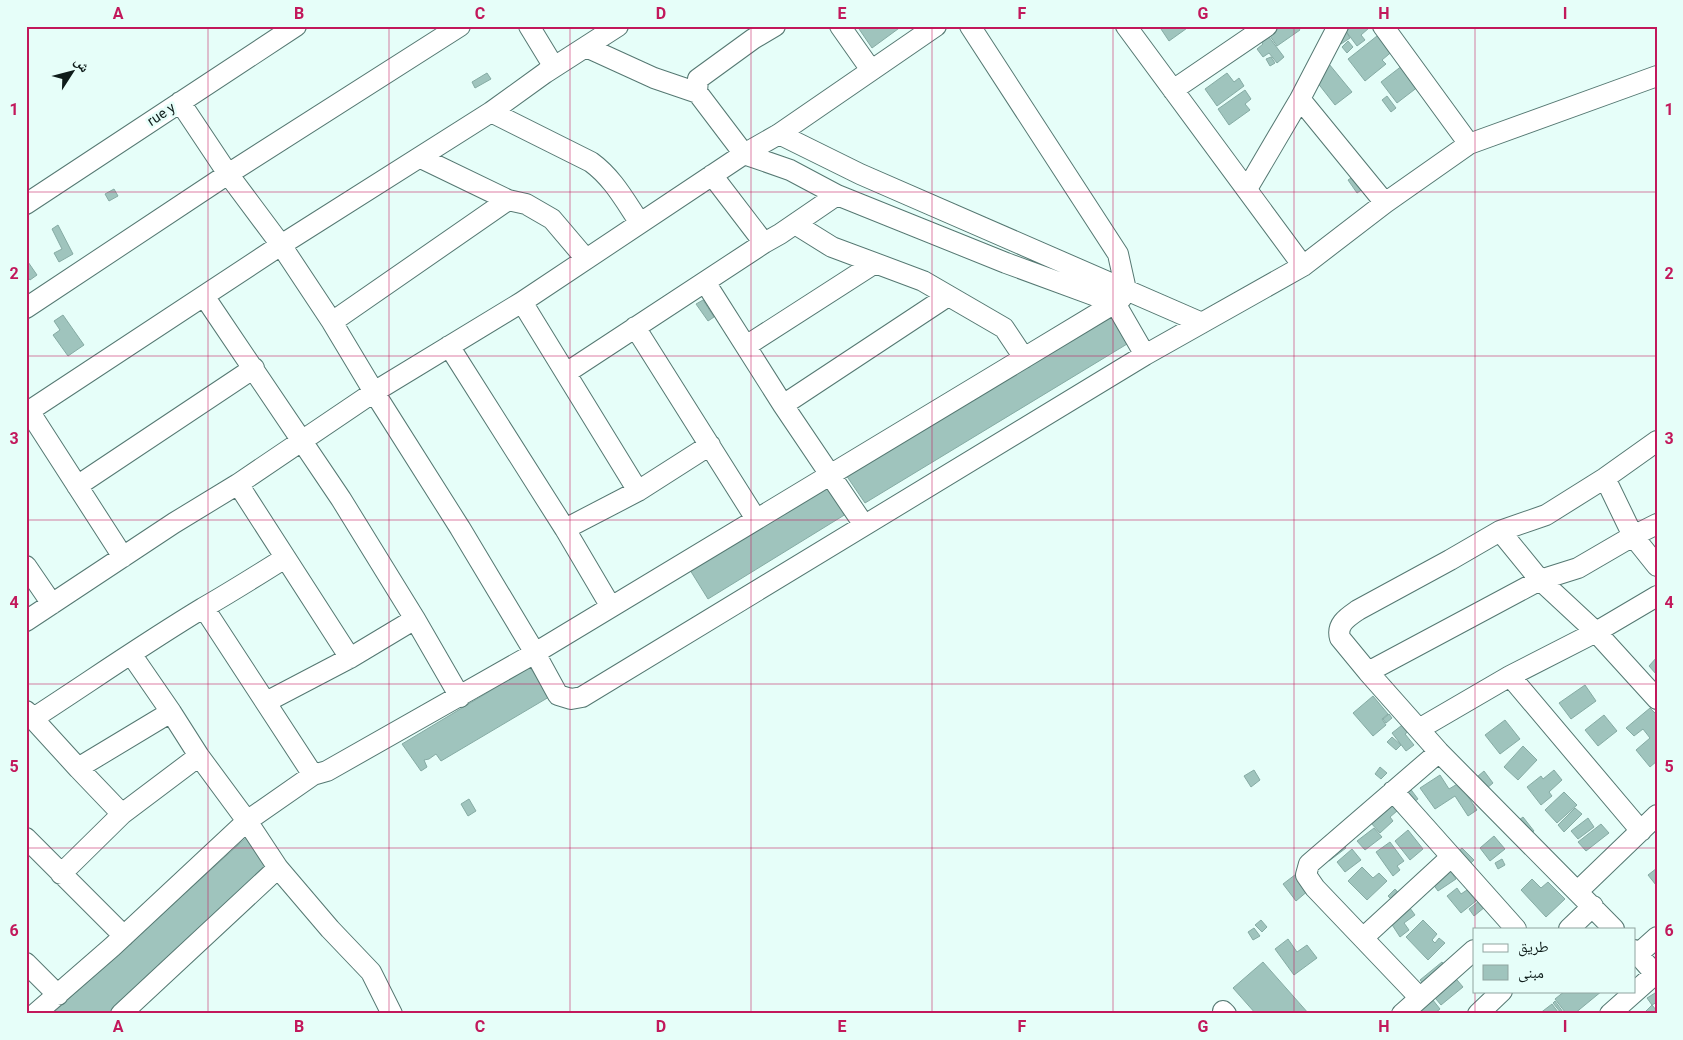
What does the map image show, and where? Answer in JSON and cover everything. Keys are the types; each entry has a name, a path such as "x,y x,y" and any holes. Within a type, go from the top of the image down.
{"street":[{"name":"rue y","path":"26,204 296,26"},
{"path":"26,308 228,174 460,26"},
{"path":"529,26 554,68"},
{"path":"123,557 28,412 281,245 421,158 618,26"},
{"path":"774,26 748,33 698,79 698,93 744,154 790,170 838,195 1006,263 1119,300 1202,323"},
{"path":"840,26 871,70"},
{"path":"26,621 174,523 302,442 374,392 522,302 744,154 779,134 936,26"},
{"path":"970,26 1118,254 1119,300 1145,356"},
{"path":"1126,26 1303,266"},
{"path":"1173,90 1267,26"},
{"path":"1246,189 1300,99 1338,26"},
{"path":"1383,26 1469,144"},
{"path":"586,47 654,78 698,93"},
{"path":"180,102 228,174 281,245 332,322 460,528 558,695 571,699 582,696 1145,356 1303,266 1386,203 1469,144 1657,76"},
{"path":"1300,99 1386,203"},
{"path":"491,112 591,162 602,170 613,182 640,223"},
{"path":"779,134 1119,300"},
{"path":"421,158 508,200 526,204 552,219 586,259"},
{"path":"712,175 764,243"},
{"path":"566,373 838,195"},
{"path":"332,322 508,200"},
{"path":"795,224 832,247 923,281 1004,328 1024,358"},
{"path":"746,346 875,263"},
{"path":"705,282 783,405 864,525"},
{"path":"204,296 346,507 415,619 460,697"},
{"path":"783,405 948,296"},
{"path":"36,1014 124,936 247,821 313,775 326,771 535,653 1119,300"},
{"path":"522,302 638,491"},
{"path":"635,327 756,519"},
{"path":"449,346 566,529 611,607"},
{"path":"77,486 254,368"},
{"path":"1613,928 1439,752 1368,672 1338,633 1340,626 1346,618 1358,610 1500,531 1546,516 1605,478 1657,441"},
{"path":"566,529 638,491 710,445"},
{"path":"1605,478 1633,536 1657,566"},
{"path":"238,484 350,658"},
{"path":"1368,672 1540,580 1578,568 1657,524"},
{"path":"1500,531 1540,580 1596,632 1657,699"},
{"path":"122,814 29,715 233,592 285,558"},
{"path":"26,566 52,604"},
{"path":"1419,729 1510,676 1596,632 1657,596"},
{"path":"204,608 313,775"},
{"path":"266,702 350,658 415,619"},
{"path":"131,654 199,756 247,821 278,868 330,929 371,972 392,1014"},
{"path":"1510,676 1641,831"},
{"path":"78,768 171,712"},
{"path":"1419,997 1364,937 1315,888 1306,875 1309,864 1439,752"},
{"path":"62,874 122,814 199,756"},
{"path":"1393,791 1508,926"},
{"path":"1578,891 1657,816"},
{"path":"26,838 124,936"},
{"path":"1364,937 1451,857"},
{"path":"121,1014 278,868"},
{"path":"1570,928 1593,906"},
{"path":"1636,992 1656,975 1636,952 1657,937"},
{"path":"1402,1014 1473,951"},
{"path":"26,963 58,994"},
{"path":"1478,1014 1501,992"},
{"path":"1610,1014 1636,992"}],"building":[{"path":"857,26 902,26 872,48"},
{"path":"1159,26 1190,26 1169,41"},
{"path":"1263,26 1297,26 1300,30 1277,46"},
{"path":"1342,26 1367,26 1369,28 1361,35 1365,40 1357,46"},
{"path":"1343,26 1350,38 1341,44 1331,30"},
{"path":"1263,29 1284,57 1277,63 1269,53 1263,57 1257,49 1263,44 1256,35"},
{"path":"1382,32 1395,49 1382,60 1386,64 1365,81 1348,59"},
{"path":"1348,41 1353,47 1347,53 1342,47"},
{"path":"1271,57 1275,63 1270,66 1266,59"},
{"path":"1407,62 1423,83 1397,103 1381,82"},
{"path":"1329,64 1352,92 1335,105 1313,77"},
{"path":"487,73 491,79 475,88 472,82"},
{"path":"1227,73 1234,82 1239,78 1244,86 1217,106 1205,89"},
{"path":"1245,90 1251,99 1245,104 1250,110 1229,125 1218,109"},
{"path":"1387,96 1396,108 1391,112 1382,100"},
{"path":"1360,172 1369,185 1357,193 1348,180"},
{"path":"114,189 118,196 109,201 105,194"},
{"path":"58,225 73,254 59,262 54,253 62,249 52,229"},
{"path":"26,259 37,275 30,280 26,275"},
{"path":"703,300 714,317 708,321 696,304"},
{"path":"1113,311 1132,341 865,503 846,475"},
{"path":"63,315 84,345 68,356 53,335 60,330 54,321"},
{"path":"827,485 846,514 708,599 690,570"},
{"path":"1657,657 1657,673 1656,674 1649,666"},
{"path":"530,667 549,697 441,761 436,754 424,760 427,767 421,771 402,744"},
{"path":"1585,685 1596,701 1571,719 1559,703"},
{"path":"1373,696 1388,714 1382,719 1386,725 1373,736 1353,713"},
{"path":"1650,708 1657,715 1657,761 1650,767 1636,750 1650,738 1643,729 1634,736 1626,728"},
{"path":"1389,714 1392,718 1386,723 1383,719"},
{"path":"1604,715 1617,731 1598,746 1585,730"},
{"path":"1411,718 1417,725 1405,734 1414,745 1406,751 1392,733"},
{"path":"1505,720 1520,739 1500,754 1485,735"},
{"path":"1392,737 1401,745 1396,750 1387,742"},
{"path":"1523,746 1537,760 1518,780 1504,767"},
{"path":"1380,767 1387,773 1381,779 1375,774"},
{"path":"1254,770 1260,780 1251,787 1244,776"},
{"path":"1554,770 1562,780 1549,792 1552,796 1541,805 1527,787 1541,776 1543,779"},
{"path":"1484,771 1493,783 1480,794 1471,782"},
{"path":"1440,775 1449,789 1459,783 1477,810 1468,816 1455,796 1435,809 1420,788"},
{"path":"1406,783 1418,799 1411,804 1399,788"},
{"path":"1564,792 1577,805 1557,823 1545,810"},
{"path":"1393,793 1404,805 1390,817 1393,821 1380,833 1362,813 1375,801 1385,812 1390,807"},
{"path":"469,799 476,811 468,816 461,804"},
{"path":"1575,808 1582,814 1564,832 1558,825"},
{"path":"1523,817 1534,831 1521,841 1510,827"},
{"path":"1588,818 1594,827 1578,839 1571,831"},
{"path":"1601,824 1609,833 1586,851 1578,842"},
{"path":"1374,828 1382,837 1365,850 1357,841"},
{"path":"1408,830 1423,849 1410,860 1395,841"},
{"path":"248,836 267,866 108,1014 52,1014"},
{"path":"1494,836 1505,849 1490,861 1480,848"},
{"path":"1390,842 1404,861 1397,866 1400,870 1393,876 1376,852"},
{"path":"1342,843 1346,848 1329,861 1319,848"},
{"path":"1462,848 1474,860 1466,868 1454,855"},
{"path":"1352,849 1361,860 1345,872 1337,862"},
{"path":"1441,858 1456,879 1438,891 1423,870"},
{"path":"1502,859 1505,865 1498,869 1495,863"},
{"path":"1362,867 1373,878 1379,873 1387,881 1367,900 1348,881"},
{"path":"1304,868 1316,884 1296,901 1283,884"},
{"path":"1657,868 1657,885 1656,885 1648,875"},
{"path":"1532,879 1541,888 1548,882 1565,899 1546,917 1521,890"},
{"path":"1457,888 1461,894 1467,890 1476,901 1461,913 1447,896"},
{"path":"1395,889 1406,901 1399,907 1388,896"},
{"path":"1479,901 1485,907 1474,916 1469,909"},
{"path":"1407,904 1415,915 1404,923 1409,930 1400,937 1387,917"},
{"path":"1261,920 1267,927 1262,932 1255,925"},
{"path":"1423,920 1437,934 1432,940 1435,943 1439,938 1445,943 1428,960 1406,937"},
{"path":"1254,928 1260,936 1253,940 1248,932"},
{"path":"1288,939 1297,952 1307,945 1317,958 1294,975 1275,949"},
{"path":"1263,962 1309,1014 1256,1014 1233,988"},
{"path":"1442,962 1463,987 1441,1005 1420,980"},
{"path":"1421,985 1440,1009 1434,1014 1416,1014"},
{"path":"1564,992 1601,992 1574,1014 1564,1014 1565,1012 1555,999"},
{"path":"1655,993 1657,1002 1652,1005 1647,998"},
{"path":"1555,1001 1563,1012 1561,1013 1553,1003"},
{"path":"1552,1004 1558,1012 1556,1014 1539,1014"},
{"path":"1652,1005 1657,1014 1643,1014"}]}
